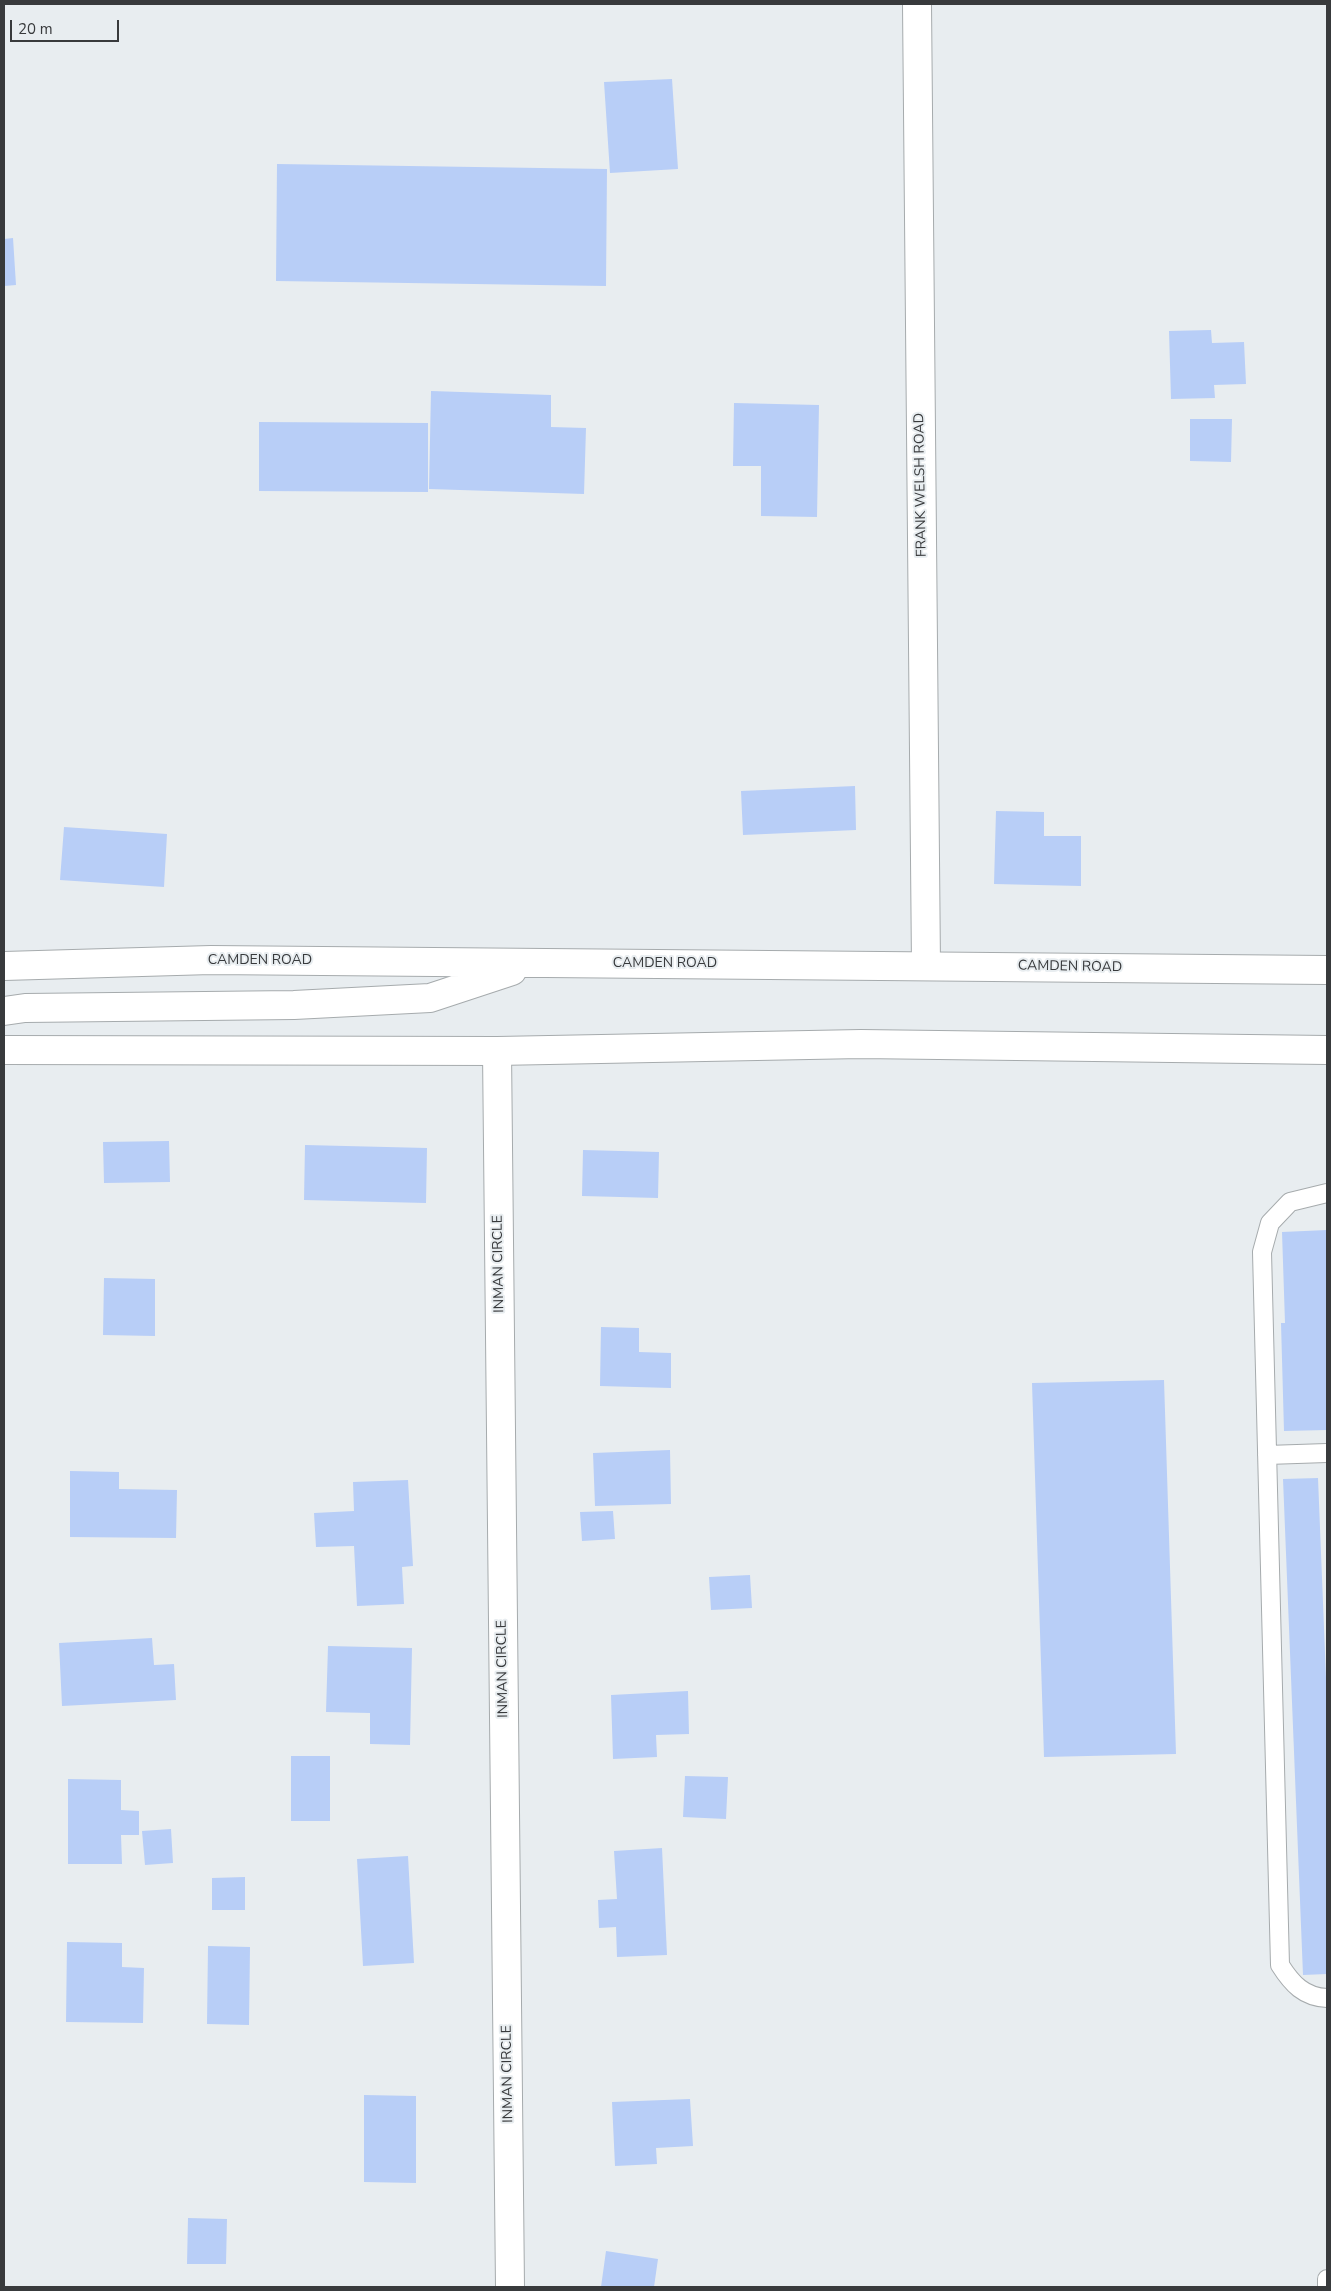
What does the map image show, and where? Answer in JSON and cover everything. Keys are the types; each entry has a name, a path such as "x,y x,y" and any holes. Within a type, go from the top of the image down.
{"main road":[{"name":"FRANK WELSH ROAD","path":"917,4 926,966"},
{"name":"CAMDEN ROAD","path":"4,966 211,960 1327,970"},
{"path":"4,1012 25,1008 294,1005 430,998 535,963"},
{"path":"4,1050 496,1051 861,1044 1327,1050"},
{"name":"INMAN CIRCLE","path":"496,1051 510,2287"}],"lane":[{"path":"1327,1194 1290,1202 1270,1223 1262,1252 1280,1965 1293,1985 1314,1998 1327,1998"},
{"path":"1267,1455 1327,1453"},
{"path":"1327,2279 1327,2287"}],"building":[{"path":"672,79 678,169 610,173 604,82"},
{"path":"277,164 607,169 606,286 276,281"},
{"path":"13,238 16,285 4,286 4,239"},
{"path":"1211,330 1212,343 1244,342 1246,384 1214,385 1215,398 1171,399 1169,331"},
{"path":"431,391 551,395 551,427 586,428 584,494 429,489"},
{"path":"734,403 819,405 817,517 761,516 761,466 733,466"},
{"path":"1190,419 1232,419 1231,462 1190,461"},
{"path":"259,422 428,423 428,492 259,491"},
{"path":"855,786 856,830 743,835 741,791"},
{"path":"996,811 1044,812 1044,836 1081,836 1081,886 994,884"},
{"path":"64,827 167,834 164,887 60,880"},
{"path":"169,1141 170,1182 104,1183 103,1142"},
{"path":"305,1145 427,1148 426,1203 304,1200"},
{"path":"583,1150 659,1152 658,1198 582,1196"},
{"path":"1327,1230 1327,1430 1284,1431 1281,1323 1285,1323 1282,1232"},
{"path":"104,1278 155,1279 155,1336 103,1335"},
{"path":"601,1327 639,1328 639,1352 671,1353 671,1388 600,1386"},
{"path":"1164,1380 1176,1754 1044,1757 1032,1383"},
{"path":"670,1450 671,1504 595,1506 593,1453"},
{"path":"70,1471 119,1472 119,1489 177,1490 176,1538 70,1537"},
{"path":"1318,1478 1327,1703 1327,1974 1303,1975 1283,1479"},
{"path":"408,1480 413,1566 402,1567 404,1604 357,1606 354,1546 316,1547 314,1513 354,1511 353,1482"},
{"path":"613,1511 615,1539 582,1541 580,1512"},
{"path":"750,1575 752,1608 711,1610 709,1577"},
{"path":"152,1638 154,1665 174,1664 176,1700 62,1706 59,1643"},
{"path":"328,1646 412,1648 410,1745 370,1744 370,1713 326,1712"},
{"path":"688,1691 689,1734 656,1735 657,1757 613,1759 611,1695"},
{"path":"291,1756 330,1756 330,1821 291,1821"},
{"path":"685,1776 728,1777 726,1819 683,1817"},
{"path":"68,1779 121,1780 121,1810 139,1811 139,1835 121,1835 122,1864 68,1864"},
{"path":"171,1829 173,1863 145,1865 142,1831"},
{"path":"662,1848 667,1955 617,1957 616,1927 599,1928 598,1900 617,1899 614,1851"},
{"path":"408,1856 414,1963 363,1966 357,1859"},
{"path":"245,1877 245,1910 212,1910 212,1878"},
{"path":"67,1942 122,1943 122,1967 144,1968 143,2023 66,2022"},
{"path":"208,1946 250,1947 249,2025 207,2024"},
{"path":"364,2095 416,2096 416,2183 364,2182"},
{"path":"690,2099 693,2146 656,2148 657,2164 615,2166 612,2102"},
{"path":"188,2218 227,2219 226,2264 187,2264"},
{"path":"606,2251 658,2259 654,2287 601,2287"}]}
